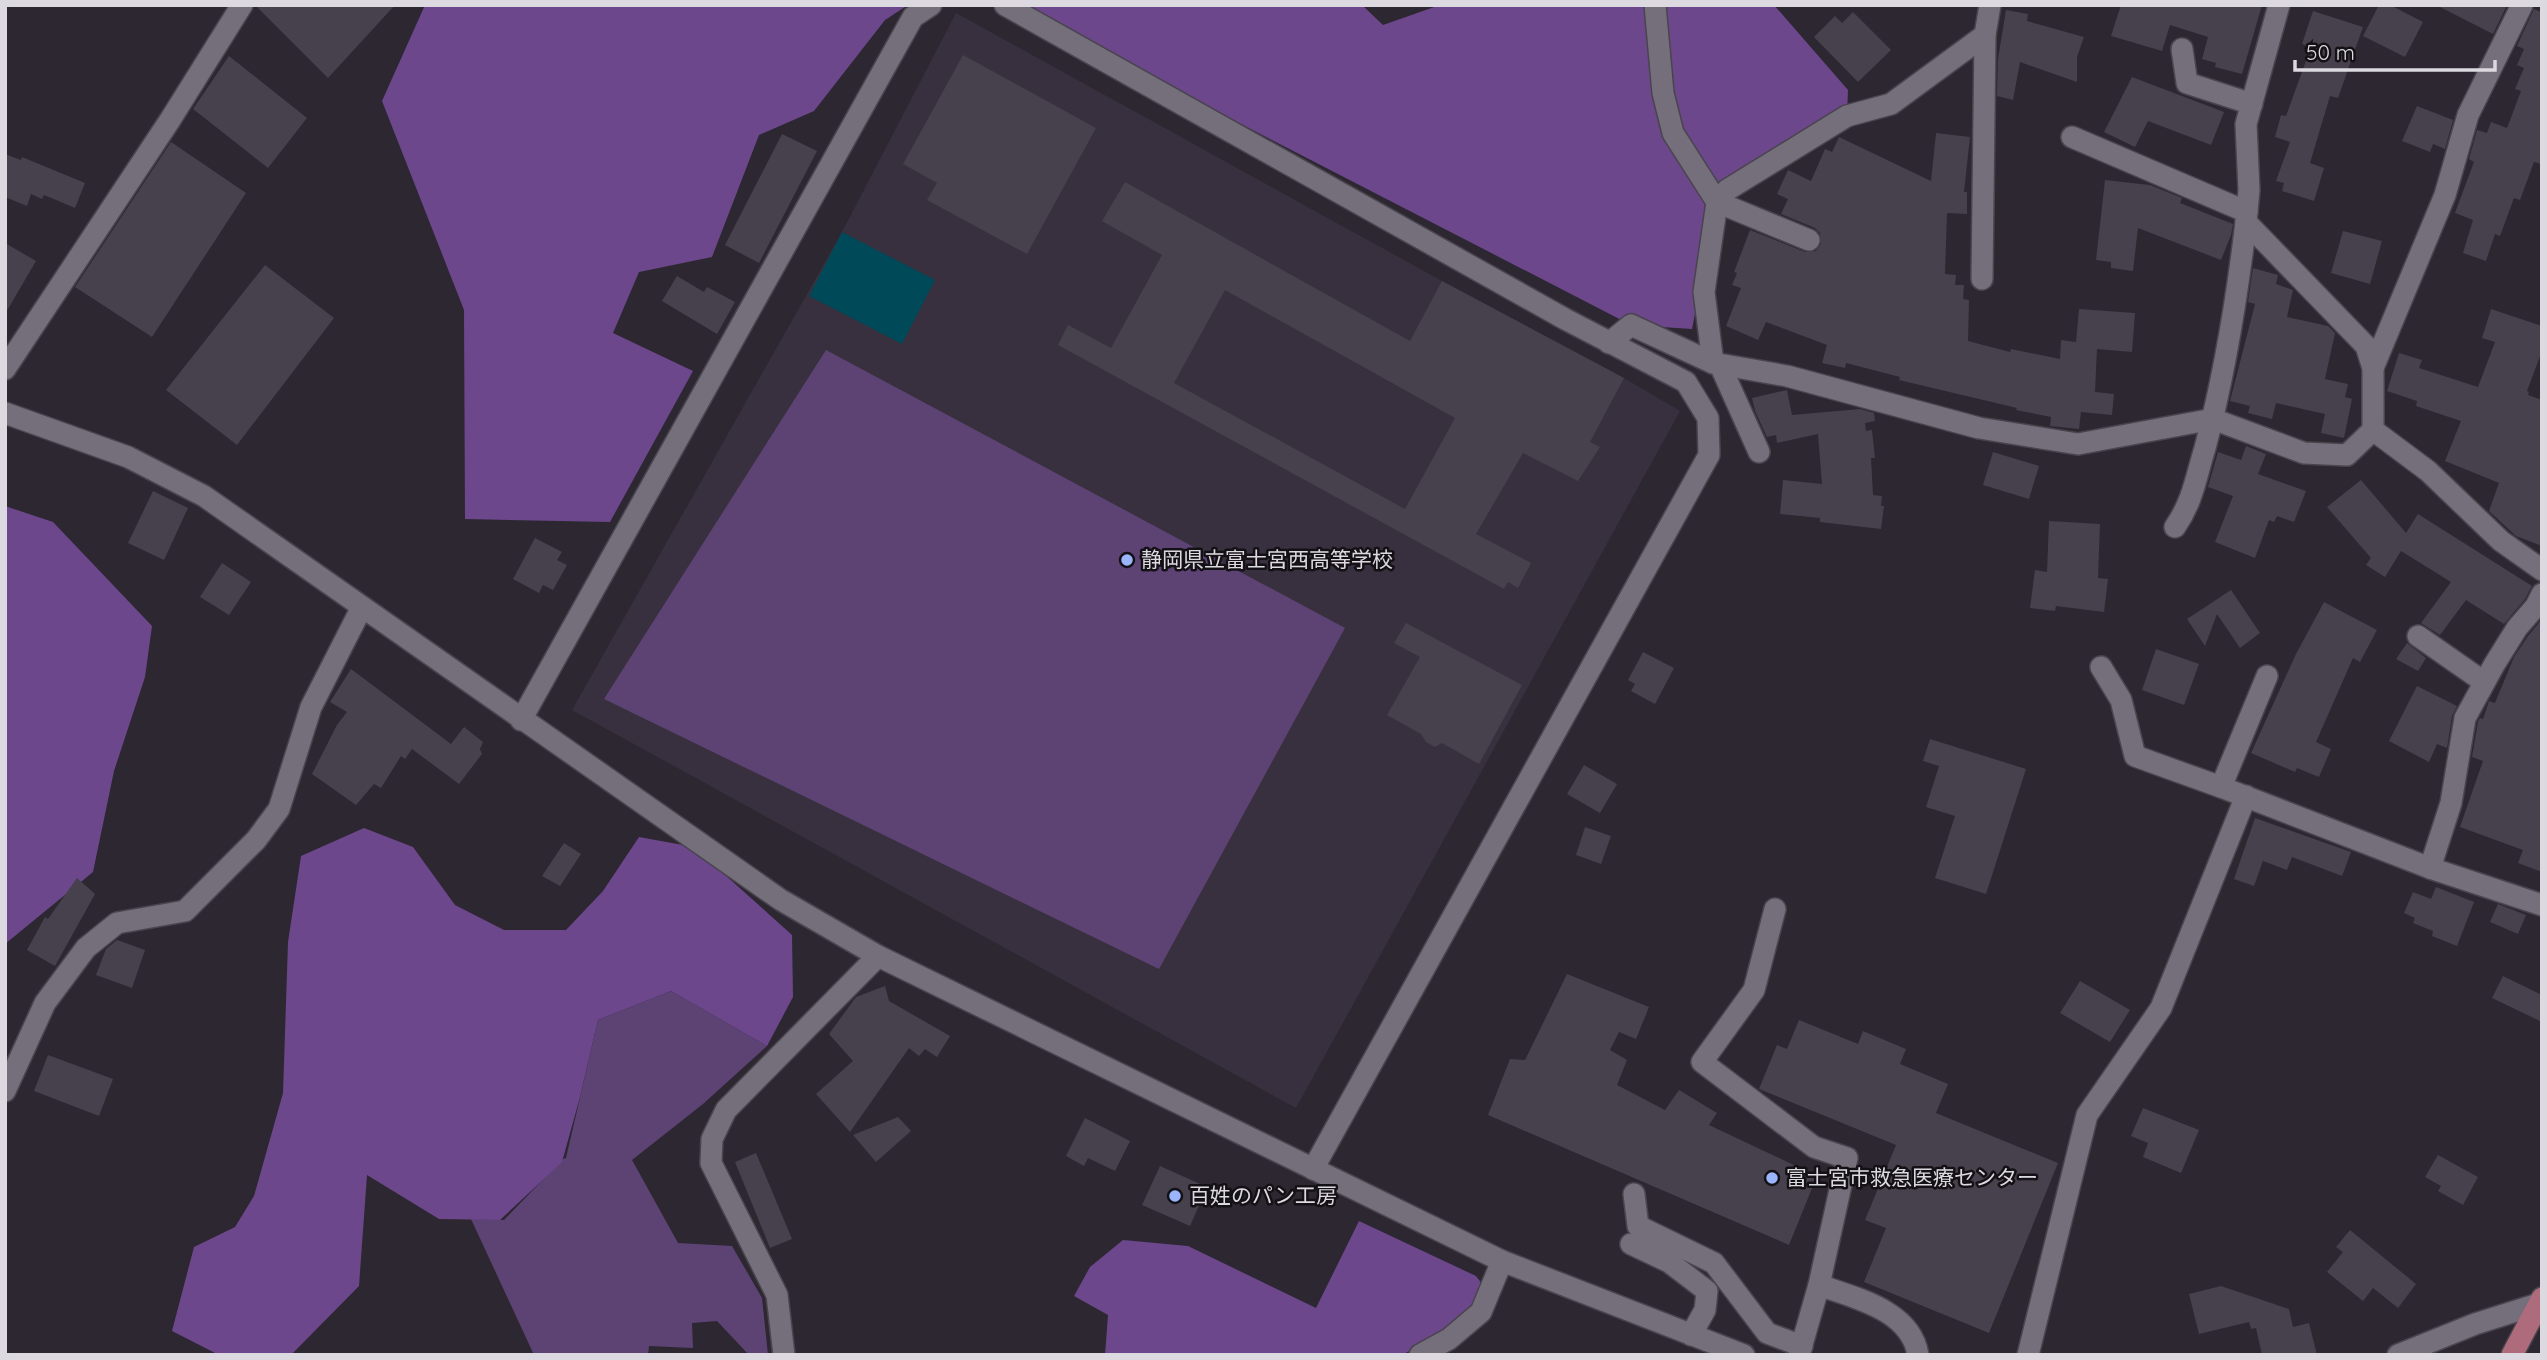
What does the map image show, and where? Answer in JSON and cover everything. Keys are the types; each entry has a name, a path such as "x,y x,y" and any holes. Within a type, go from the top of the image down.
{"main road":[{"path":"2512,1355 2540,1301"}],"street":[{"path":"5,369 170,120 242,5"},
{"path":"521,720 913,17 931,5"},
{"path":"1005,5 1609,343 1686,382 1708,418 1709,455 1313,1169"},
{"path":"1655,5 1663,93 1673,133 1717,202 1809,240"},
{"path":"1982,279 1985,34 1990,5"},
{"path":"2175,527 2188,508 2213,419 2235,316 2249,190 2246,124 2279,5"},
{"path":"2373,368 2445,195 2469,115 2522,5"},
{"path":"1759,452 1717,364 1704,292 1717,202 1741,180 1847,116 1891,104 1985,34"},
{"path":"2182,49 2187,83 2252,104"},
{"path":"1609,343 1631,325 1717,364 1787,376 1979,428 2078,443 2213,419 2304,453 2347,455 2373,430 2373,368 2365,346 2246,217 2072,136"},
{"path":"5,413 128,457 204,496 781,900 878,956 1502,1261 1744,1355"},
{"path":"2373,430 2428,471 2501,541 2542,570"},
{"path":"2430,868 2451,803 2465,718 2517,628 2536,606 2542,594"},
{"path":"5,1091 44,1003 86,948 117,923 186,911 257,840 279,809 311,707 362,607"},
{"path":"2418,636 2484,682"},
{"path":"2101,667 2121,700 2135,756 2221,786 2430,868 2542,905"},
{"path":"2221,786 2267,676"},
{"path":"2028,1355 2087,1115 2161,1008 2246,796"},
{"path":"1634,1194 1638,1226 1714,1263 1768,1333 1800,1350 1819,1285 1847,1158 1814,1147 1702,1062 1754,990 1775,909"},
{"path":"784,1355 777,1295 711,1163 712,1139 726,1110 878,956"},
{"path":"1631,1244 1669,1262 1707,1291 1705,1310 1691,1335"},
{"path":"1420,1355 1449,1339 1481,1312 1502,1261"},
{"path":"1819,1285 1875,1305 1901,1323 1913,1336 1917,1355"},
{"path":"2398,1355 2540,1301"}],"shaded area":[{"path":"425,5 908,5 885,20 814,111 759,135 712,257 639,272 613,333 693,371 610,522 465,519 464,310 382,101"},
{"path":"1010,5 1362,5 1383,25 1440,5 1774,5 1848,90 1847,116 1717,202 1692,329 1631,325"},
{"name":"静岡県立富士宮西高等学校","path":"956,13 1680,411 1296,1108 572,710 842,232"},
{"path":"826,350 1345,628 1159,969 604,699"},
{"path":"5,506 53,522 152,626 145,677 114,771 93,872 5,944"},
{"path":"364,828 413,847 455,905 504,930 566,930 603,891 639,837 694,847 792,935 793,997 767,1046 671,991 598,1020 562,1162 500,1220 439,1219 367,1175 359,1286 291,1355 219,1355 172,1331 194,1247 235,1227 254,1196 283,1093 288,942 301,856"},
{"path":"671,991 767,1046 703,1104 632,1160 678,1243 732,1246 762,1298 768,1355 749,1355 717,1321 692,1323 693,1348 649,1346 648,1355 534,1355 471,1219 504,1220 566,1158 598,1020"},
{"path":"1359,1221 1476,1276 1482,1284 1474,1307 1424,1343 1402,1355 1105,1355 1108,1315 1074,1296 1090,1267 1123,1240 1188,1246 1316,1308"}],"water":[{"path":"842,232 935,280 902,344 809,296"}],"building":[{"path":"255,5 395,5 328,78"},
{"path":"2121,5 2262,5 2242,74 2215,67 2216,63 2202,59 2208,37 2170,25 2162,51 2111,36"},
{"path":"2379,5 2390,5 2423,22 2405,57 2363,36"},
{"path":"2436,5 2507,5 2493,34"},
{"path":"2534,9 2541,12 2542,9 2542,164 2534,162 2520,200 2514,198 2500,236 2495,234 2486,261 2463,253 2473,220 2455,213 2474,162 2469,159 2477,130 2487,133 2491,122 2507,128 2521,91 2515,89 2524,68 2517,65 2524,49 2517,46"},
{"path":"2006,10 2028,14 2027,21 2084,37 2077,57 2077,82 2020,62 2013,100 1997,96 1998,59"},
{"path":"2313,11 2363,27 2338,98 2330,96 2310,163 2324,168 2314,201 2282,191 2284,183 2276,181 2290,142 2275,137 2281,115 2286,116 2311,47 2302,44"},
{"path":"1853,12 1891,50 1858,82 1814,37 1835,16 1842,23"},
{"path":"963,55 1096,128 1027,254 927,200 937,183 903,164"},
{"path":"229,56 307,118 268,168 193,109"},
{"path":"2132,77 2224,112 2211,145 2148,121 2135,147 2104,132"},
{"path":"2417,106 2453,120 2445,149 2433,144 2430,152 2402,141"},
{"path":"1936,133 1970,137 1964,192 1967,192 1967,214 1947,213 1945,274 1956,275 1955,285 1964,285 1963,299 1969,300 1968,341 2010,352 2011,349 2060,359 2061,340 2076,342 2079,309 2135,313 2132,352 2097,349 2095,392 2114,394 2112,415 2081,412 2079,429 2050,426 2051,417 1899,380 1900,377 1846,363 1845,368 1822,363 1827,345 1766,322 1758,340 1726,326 1741,288 1732,285 1737,273 1734,272 1750,230 1805,252 1816,251 1821,244 1820,233 1815,228 1781,214 1788,199 1777,194 1788,170 1811,181 1825,149 1832,152 1839,137 1931,181"},
{"path":"782,134 817,151 759,263 725,245"},
{"path":"171,142 246,193 152,337 75,287"},
{"path":"5,154 21,160 22,157 85,183 75,208 44,195 42,199 31,194 27,206 5,197"},
{"path":"2105,180 2150,185 2182,198 2180,203 2233,224 2221,260 2138,228 2133,271 2111,268 2111,262 2096,260"},
{"path":"1125,182 1410,341 1442,281 1624,378 1590,442 1600,447 1578,481 1523,453 1476,534 1531,563 1518,588 1508,582 1504,589 1058,345 1068,325 1111,348 1162,255 1102,221","holes":["1225,290 1455,418 1405,509 1174,383"]},
{"path":"2343,231 2382,241 2370,284 2331,273"},
{"path":"5,243 36,261 5,314"},
{"path":"265,265 334,318 237,445 166,390"},
{"path":"2253,268 2278,275 2276,284 2293,290 2287,317 2328,326 2335,333 2325,379 2348,384 2345,397 2352,399 2344,438 2321,433 2325,414 2276,403 2272,419 2248,413 2250,406 2230,401 2255,304 2248,302"},
{"path":"677,276 704,292 707,287 735,302 717,334 662,301"},
{"path":"2491,309 2542,326 2542,351 2527,391 2528,395 2542,400 2542,546 2516,536 2489,511 2499,483 2445,461 2461,421 2416,406 2417,401 2387,391 2399,353 2422,360 2419,368 2478,387 2495,342 2482,338"},
{"path":"1787,390 1792,415 1860,409 1874,413 1875,421 1865,423 1866,431 1872,430 1875,458 1871,458 1873,495 1882,496 1881,506 1884,506 1881,529 1780,514 1783,480 1822,484 1818,434 1777,443 1776,435 1767,437 1755,411 1752,398"},
{"path":"2246,446 2266,454 2258,474 2306,491 2294,522 2277,516 2274,522 2269,520 2255,558 2215,542 2233,496 2208,487 2218,452 2241,460"},
{"path":"1993,452 2039,466 2029,499 1983,485"},
{"path":"2361,480 2406,533 2418,514 2532,586 2504,624 2466,600 2440,635 2421,623 2451,582 2401,551 2385,577 2366,565 2371,558 2327,507"},
{"path":"153,491 188,508 164,560 128,543"},
{"path":"2049,521 2100,524 2098,578 2108,579 2104,612 2056,606 2055,611 2030,608 2035,570 2047,572"},
{"path":"535,538 562,552 557,560 567,565 553,590 543,585 539,593 513,579"},
{"path":"222,563 251,582 229,615 200,597"},
{"path":"2231,590 2260,633 2240,648 2217,614 2205,646 2187,619"},
{"path":"2324,602 2377,630 2360,662 2353,658 2316,742 2331,749 2319,777 2297,768 2295,772 2251,753 2296,654"},
{"path":"2542,619 2542,872 2518,863 2523,850 2460,827 2483,761 2472,757 2478,722 2480,718 2483,719 2489,701 2495,703 2514,657"},
{"path":"1406,623 1522,685 1479,764 1442,743 1435,747 1426,742 1421,734 1387,715 1420,657 1394,643"},
{"path":"2407,643 2426,658 2418,671 2396,659"},
{"path":"2156,649 2199,664 2184,705 2142,690"},
{"path":"1643,652 1674,668 1655,704 1631,691 1635,684 1628,680"},
{"path":"351,669 451,744 464,727 483,742 480,749 482,754 459,784 412,749 405,759 401,756 381,788 374,784 356,805 312,774 337,725 347,712 330,702"},
{"path":"2417,686 2457,706 2452,716 2447,748 2437,744 2429,762 2389,741"},
{"path":"1930,739 2026,769 1986,894 1935,878 1955,816 1926,807 1939,766 1923,761"},
{"path":"1584,765 1617,784 1600,813 1567,794"},
{"path":"2255,818 2351,852 2342,876 2292,857 2287,870 2263,861 2254,886 2234,879"},
{"path":"1585,827 1611,836 1601,864 1576,855"},
{"path":"564,843 581,854 560,886 542,876"},
{"path":"77,878 95,894 55,966 27,950 45,917 48,919"},
{"path":"2436,887 2474,902 2457,946 2432,936 2433,931 2413,923 2415,918 2404,913 2413,892 2431,899"},
{"path":"2498,904 2526,915 2518,934 2490,922"},
{"path":"117,940 145,950 132,988 96,975 106,949"},
{"path":"1567,974 1649,1007 1636,1039 1619,1032 1610,1050 1627,1060 1617,1085 1665,1110 1679,1090 1717,1113 1709,1125 1817,1176 1789,1245 1488,1115 1510,1059 1525,1060"},
{"path":"2503,976 2542,995 2542,1022 2492,998"},
{"path":"2080,981 2130,1010 2110,1042 2060,1013"},
{"path":"885,986 889,1001 950,1036 937,1057 925,1049 919,1056 909,1048 850,1132 816,1094 853,1061 829,1034 856,997"},
{"path":"1799,1020 1858,1044 1863,1031 1906,1049 1900,1064 1948,1084 1936,1113 2058,1163 1989,1333 1864,1282 1886,1228 1865,1220 1896,1145 1759,1089 1777,1045 1787,1049"},
{"path":"48,1055 113,1079 99,1116 34,1091"},
{"path":"2143,1108 2199,1130 2181,1173 2143,1157 2148,1143 2131,1136"},
{"path":"898,1117 911,1131 876,1162 853,1135"},
{"path":"1085,1118 1130,1141 1115,1171 1088,1158 1084,1166 1066,1156"},
{"path":"756,1153 792,1239 770,1248 735,1162"},
{"path":"2438,1155 2478,1177 2463,1205 2438,1191 2441,1186 2425,1177"},
{"name":"百姓のパン工房","path":"1160,1166 1207,1187 1190,1226 1142,1205"},
{"path":"2350,1230 2416,1284 2398,1308 2373,1288 2363,1301 2327,1272 2343,1252 2336,1247"},
{"path":"2221,1286 2289,1309 2293,1327 2309,1323 2317,1355 2262,1355 2256,1328 2251,1329 2249,1322 2199,1334 2189,1294"}],"place":[{"name":"静岡県立富士宮西高等学校","path":"1127,560"},
{"name":"富士宮市救急医療センター","path":"1772,1178"},
{"name":"百姓のパン工房","path":"1175,1196"}]}
